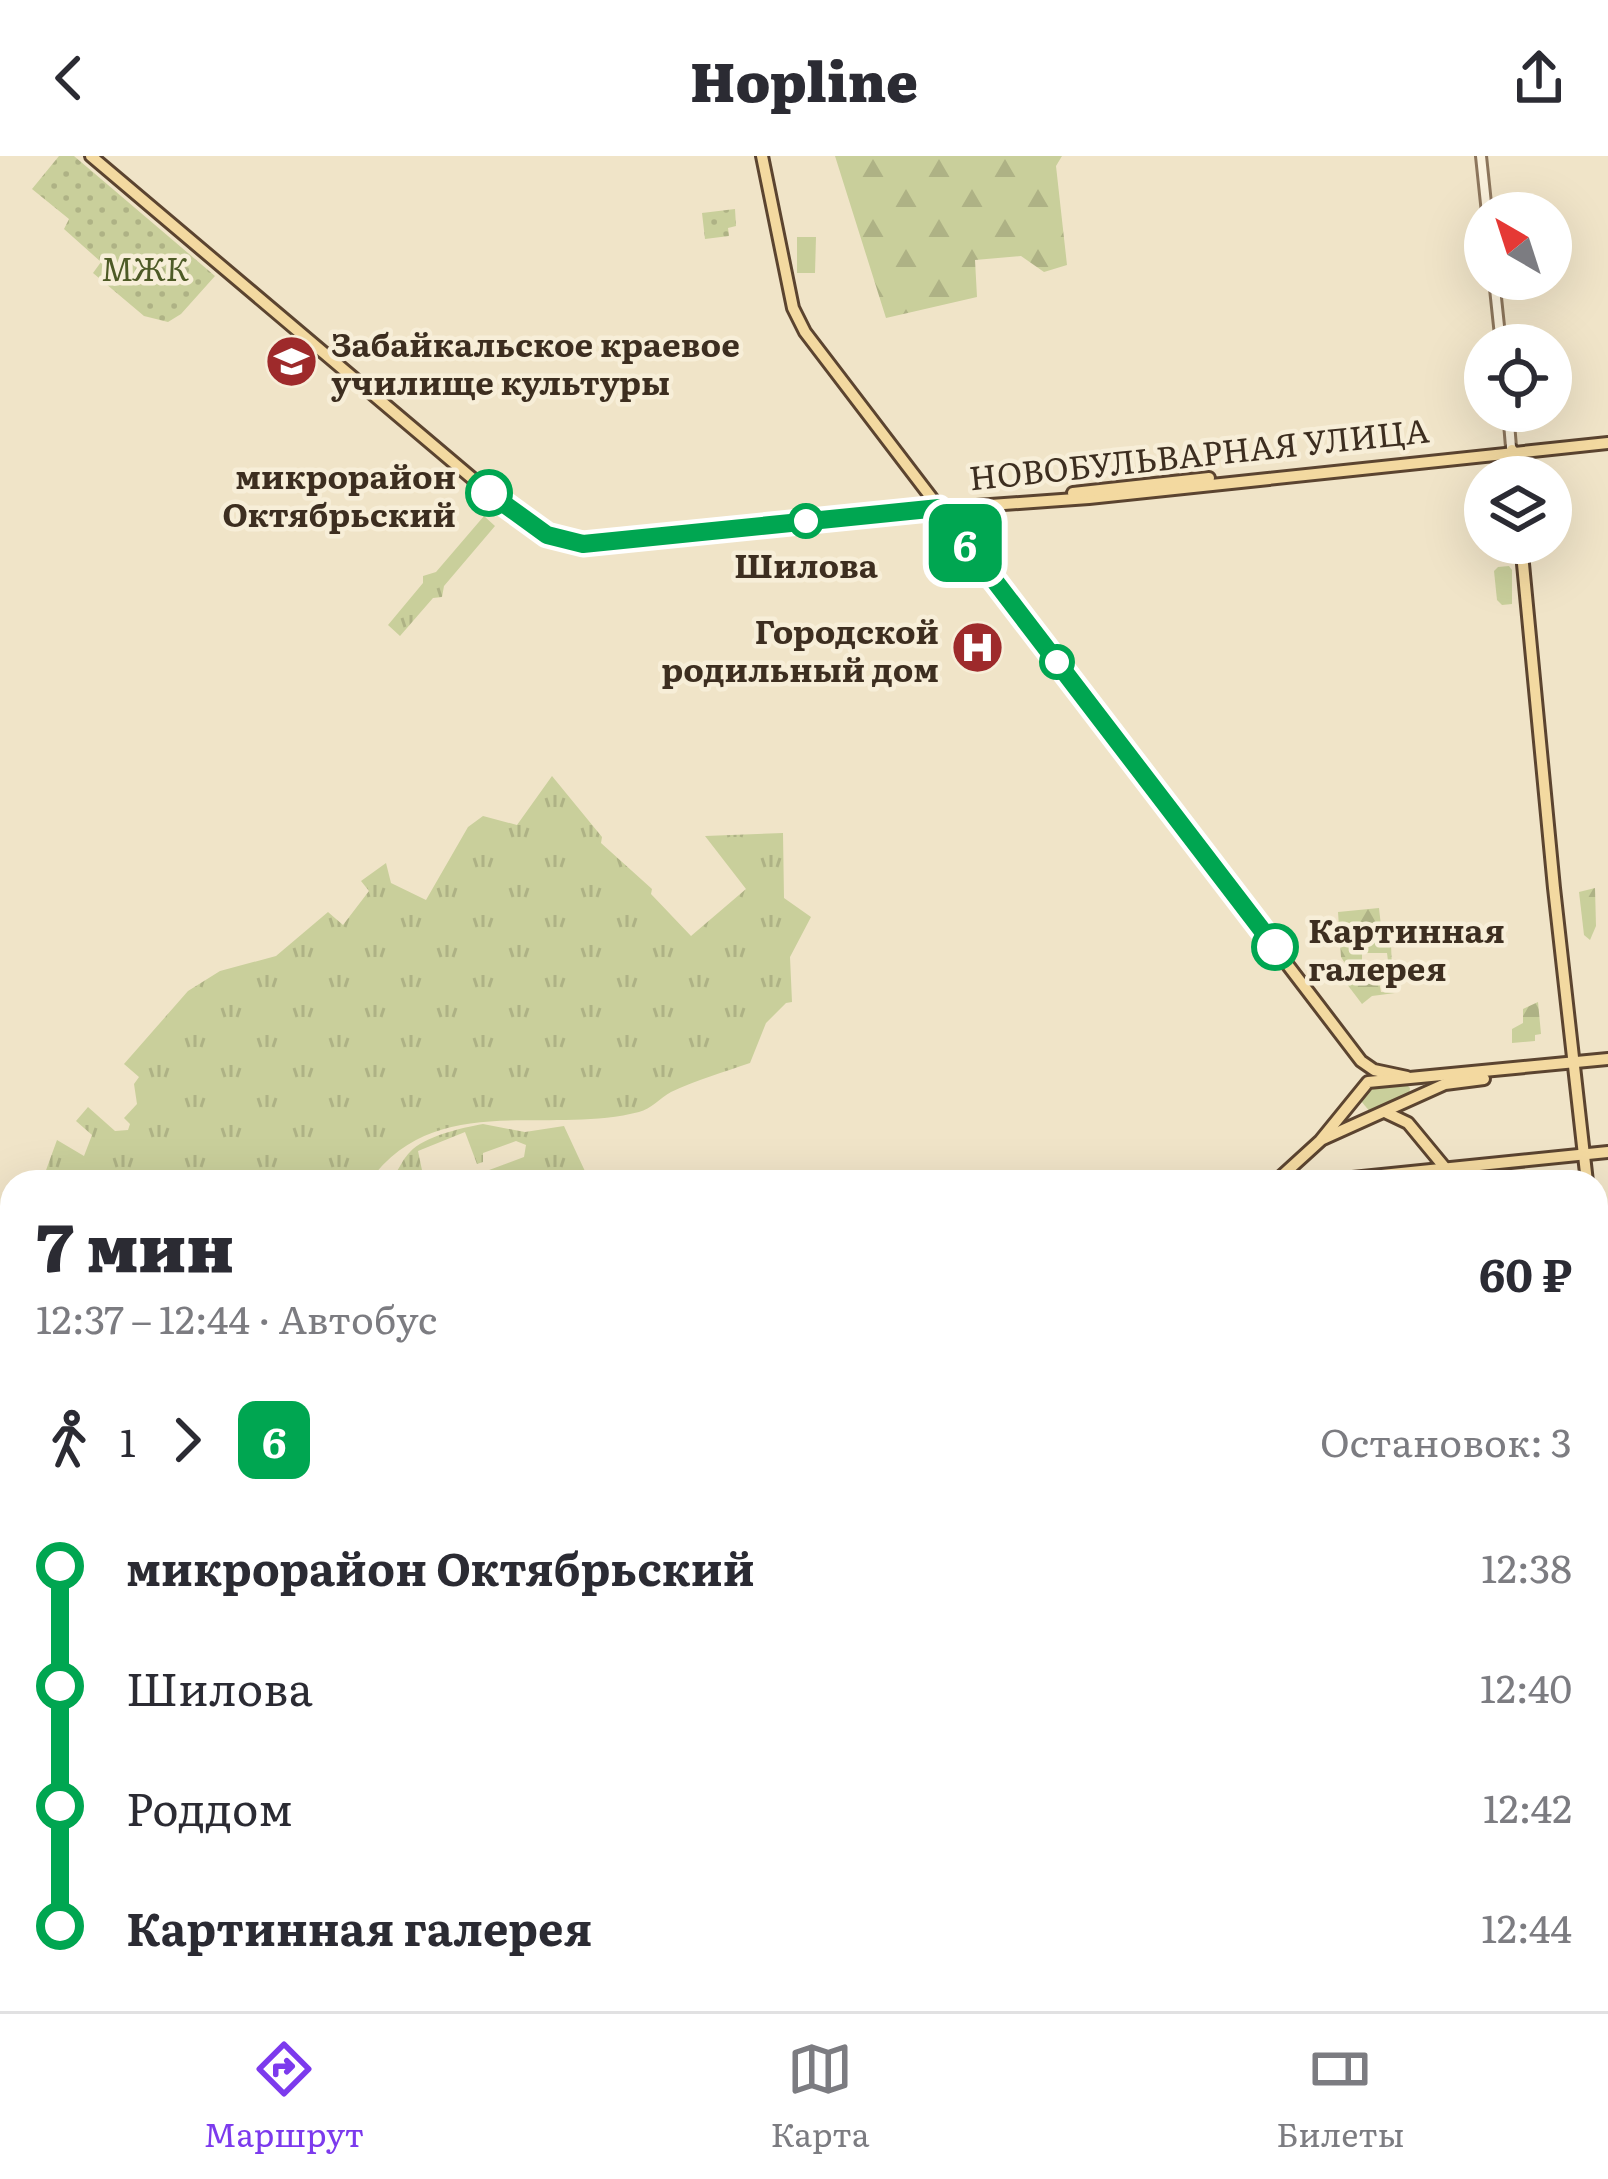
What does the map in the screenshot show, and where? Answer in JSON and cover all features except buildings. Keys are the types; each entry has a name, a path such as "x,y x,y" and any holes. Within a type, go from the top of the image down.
{"main road":[{"name":"НОВОБУЛЬВАРНАЯ УЛИЦА","path":"91,156 512,512 555,538 583,544 1608,440"},
{"path":"762,156 796,318 1361,1061 1373,1070 1407,1077 1413,1088 1403,1112 1447,1169"},
{"path":"1512,450 1512,456"},
{"path":"1523,564 1586,1170"},
{"path":"1290,1170 1320,1141 1357,1093 1364,1078 1361,1061"},
{"path":"1320,1141 1445,1084 1608,1062"},
{"path":"1357,1093 1375,1080 1573,1066"},
{"path":"1357,1093 1359,1113 1372,1118"},
{"path":"1387,1113 1408,1123"},
{"path":"1437,1170 1608,1152"}],"street":[{"path":"1481,156 1485,192"},
{"path":"1510,432 1512,450"}],"green space":[{"name":"МЖК","path":"59,156 74,156 215,276 181,314 168,322 144,316 93,273 101,262 64,229 69,219 32,189"},
{"path":"835,156 1062,156 1056,166 1067,265 1044,272 1021,256 975,260 977,297 886,318"},
{"path":"735,209 736,226 728,228 729,236 705,239 702,213"},
{"path":"797,237 816,237 815,273 797,273"},
{"path":"484,516 495,526 444,586 442,597 433,598 400,636 388,625 423,583 423,576 436,572"},
{"path":"1498,567 1512,570 1512,604 1497,600 1494,571"},
{"path":"552,776 602,837 601,843 652,889 651,894 691,936 746,889 705,836 783,833 784,898 811,917 790,957 792,1002 766,1023 750,1063 667,1094 639,1112 459,1125 426,1135 396,1153 380,1170 46,1170 57,1140 84,1156 92,1135 76,1121 88,1107 115,1131 128,1130 130,1124 124,1118 137,1104 134,1084 139,1077 124,1064 188,991 220,971 276,956 328,912 343,925 369,891 361,881 386,863 391,883 426,900 468,827 483,816 517,825"},
{"path":"1595,888 1596,926 1590,940 1584,935 1579,892"},
{"path":"1379,908 1383,944 1391,944 1392,969 1387,953 1362,953 1362,975 1378,976 1381,992 1395,993 1372,996 1362,1004 1340,975 1348,968 1341,957 1338,912"},
{"path":"1538,1002 1541,1034 1535,1035 1535,1041 1512,1043 1512,1029 1523,1023 1523,1009"},
{"path":"1404,1082 1410,1088 1409,1096 1371,1113 1361,1101 1369,1088"},
{"path":"483,1124 525,1132 564,1126 584,1170 489,1170 524,1157 526,1145 516,1141 483,1153 483,1162 477,1164 465,1132 418,1151 422,1170 397,1170 425,1141"}],"bus line":[{"name":"6","path":"489,493 547,535 583,544 939,508 1275,947"}],"place":[{"name":"Забайкальское краевое училище культуры","path":"292,361"},
{"name":"микрорайон Октябрьский","path":"489,493"},
{"name":"Шилова","path":"806,521"},
{"name":"Городской родильный дом","path":"978,648"},
{"name":"Картинная галерея","path":"1275,947"}]}
